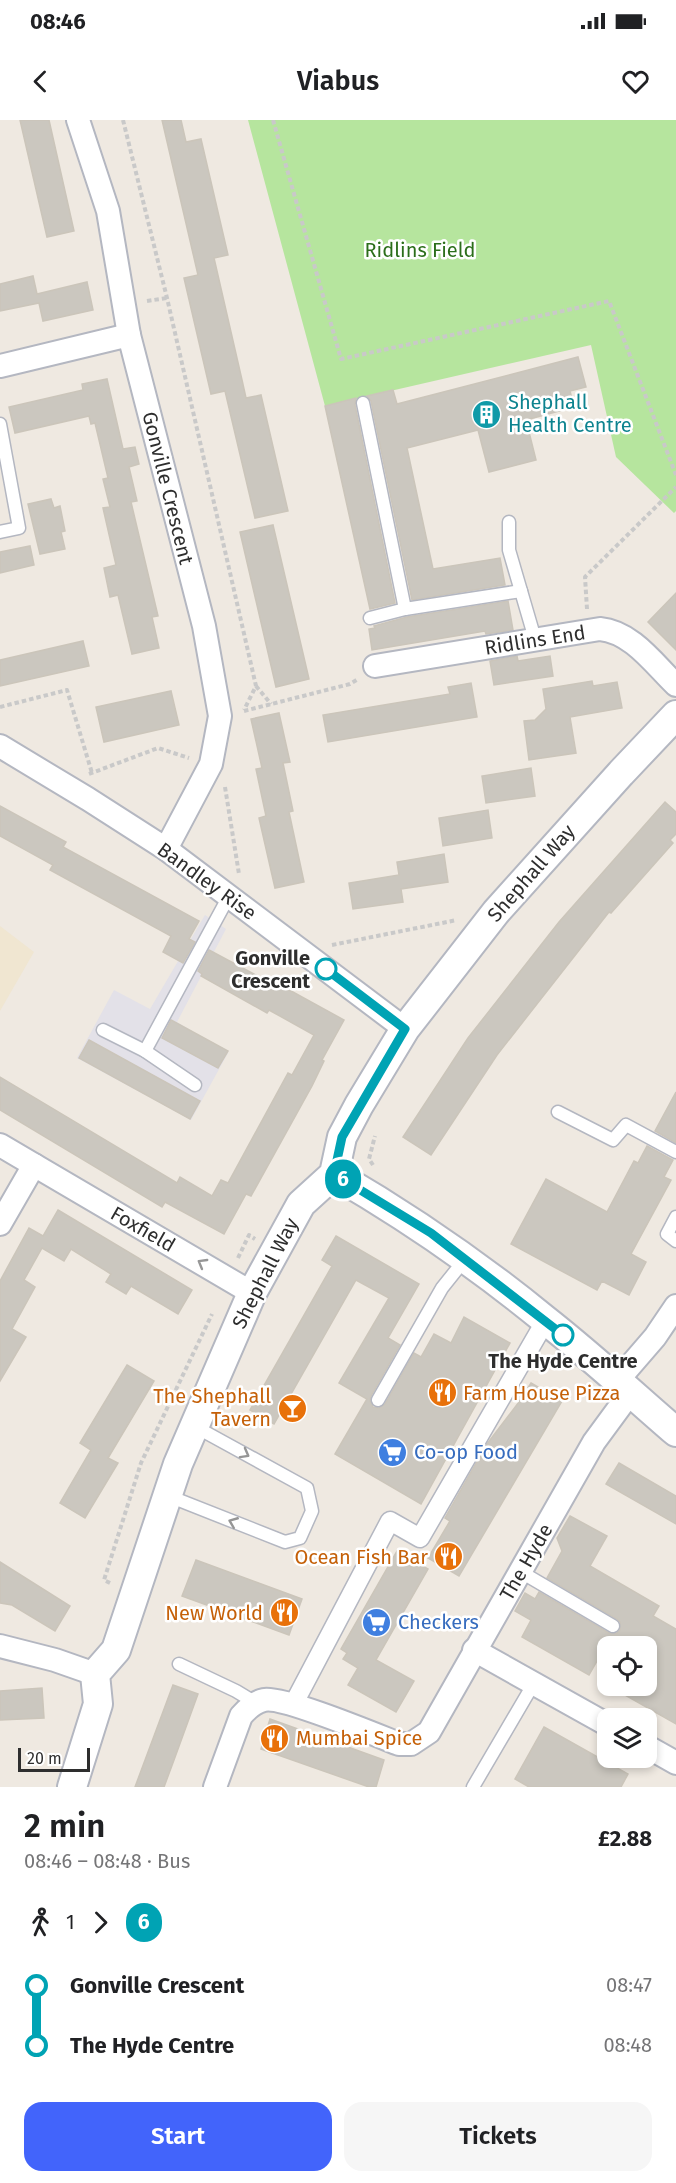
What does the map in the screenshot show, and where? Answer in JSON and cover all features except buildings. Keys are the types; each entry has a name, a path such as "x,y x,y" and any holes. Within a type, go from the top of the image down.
{"street":[{"name":"Gonville Crescent","path":"78,120 108,211 129,335 204,626 220,716 211,764 166,849"},
{"path":"0,366 129,335"},
{"name":"Ridlins End","path":"375,666 534,639 610,630 628,639 676,686"},
{"name":"Shephall Way","path":"94,1674 116,1650 166,1495 252,1293 301,1204 334,1174 342,1137 405,1029 496,912 621,772 676,715"},
{"name":"Bandley Rise","path":"0,746 166,849 405,1029"},
{"name":"Foxfield","path":"0,1144 252,1293"},
{"path":"0,1224 34,1165"},
{"path":"334,1174 431,1233 466,1258 546,1320 676,1432"},
{"name":"The Hyde","path":"256,1703 264,1699 293,1705 399,1744 411,1744 429,1732 623,1387 676,1306"},
{"path":"293,1705 390,1521 420,1538 546,1320"},
{"path":"0,1646 55,1660 94,1674 98,1704 72,1787"},
{"path":"474,1650 597,1719"},
{"path":"215,1787 241,1716 256,1703"},
{"path":"657,1752 676,1763"}],"lane":[{"path":"363,403 405,609"},
{"path":"0,424 19,528 0,532"},
{"path":"509,522 509,550 534,639"},
{"path":"370,618 405,609 521,591"},
{"path":"145,1052 229,896"},
{"path":"103,1030 145,1052 195,1085"},
{"path":"558,1112 613,1140 626,1125 676,1152"},
{"path":"676,1217 667,1234 676,1241"},
{"path":"378,1400 442,1288 466,1258"},
{"path":"166,1495 285,1542 300,1538 312,1510 307,1488 194,1426"},
{"path":"521,1572 613,1626"},
{"path":"179,1664 256,1703"},
{"path":"473,1787 534,1683"}],"path":[{"path":"123,120 167,298 256,686 271,704"},
{"path":"273,120 341,358 609,301 676,475"},
{"path":"588,631 585,577 676,487"},
{"path":"256,686 243,711 350,684 375,666"},
{"path":"0,707 67,690 92,773"},
{"path":"302,951 496,912"},
{"path":"375,1169 369,1159 371,1144 378,1128"},
{"path":"235,1264 249,1235 257,1240"},
{"path":"118,1586 104,1580 141,1463 214,1310"}],"shaded area":[{"path":"205,915 226,929 177,1022 228,1053 191,1120 77,1058 114,990 150,1009"},
{"path":"0,926 34,952 0,1011"}],"green space":[{"name":"Ridlins Field","path":"248,120 676,120 676,511 674,513 616,457 591,345 325,406"}],"bus line":[{"name":"6","path":"326,969 405,1029 342,1137 334,1174 431,1233 563,1335"}],"place":[{"name":"Shephall Health Centre","path":"487,414"},
{"name":"Gonville Crescent","path":"326,969"},
{"name":"The Hyde Centre","path":"563,1335"},
{"name":"Farm House Pizza","path":"442,1393"},
{"name":"The Shephall Tavern","path":"292,1408"},
{"name":"Co-op Food","path":"393,1452"},
{"name":"Ocean Fish Bar","path":"449,1557"},
{"name":"New World","path":"284,1613"},
{"name":"Checkers","path":"377,1622"},
{"name":"Mumbai Spice","path":"275,1738"}]}
